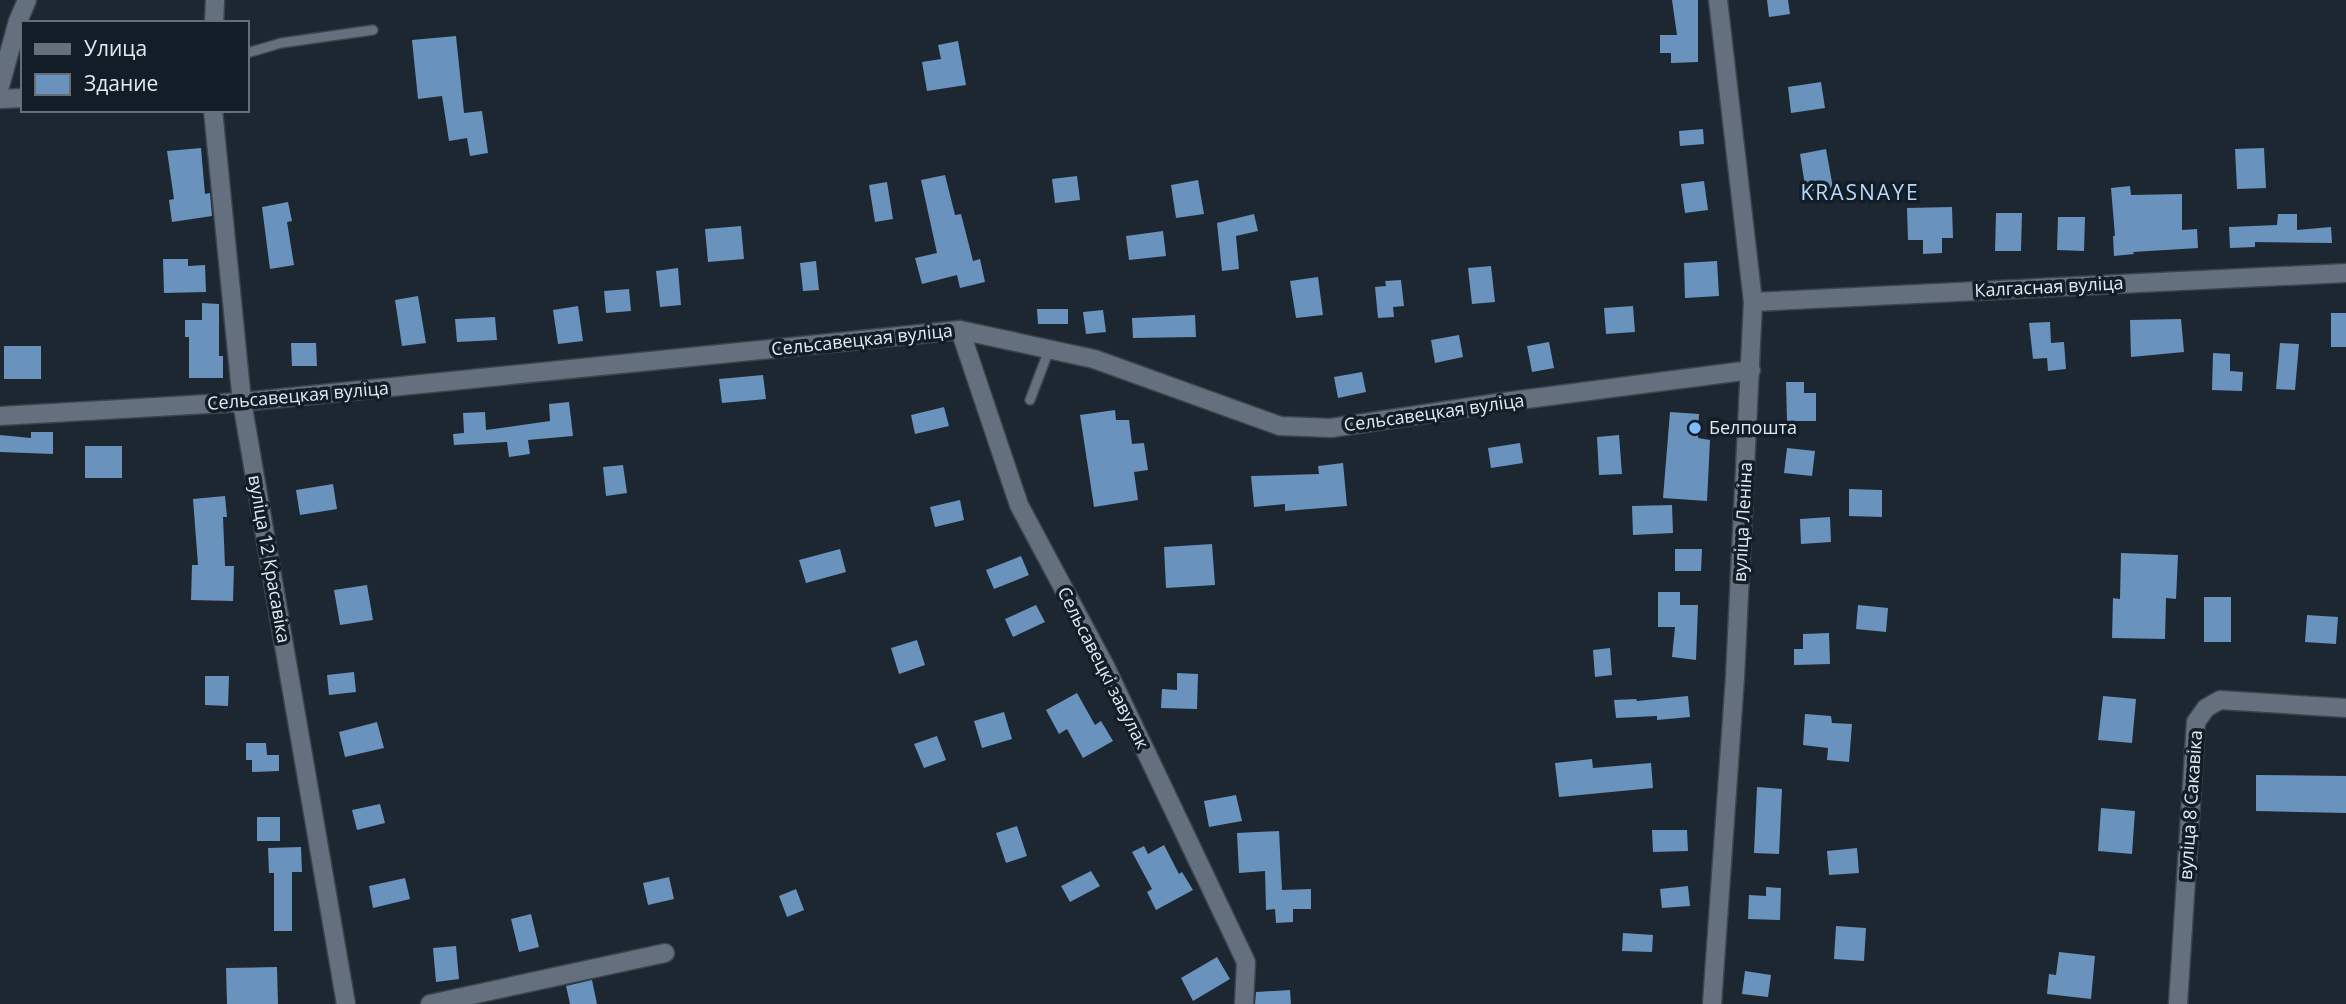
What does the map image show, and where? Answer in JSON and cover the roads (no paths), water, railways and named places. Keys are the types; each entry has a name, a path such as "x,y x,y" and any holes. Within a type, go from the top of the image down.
{"street":[{"path":"0,86 18,21 27,0"},
{"path":"214,21 215,0"},
{"name":"вуліца Леніна","path":"1712,1004 1726,833 1753,302 1718,0"},
{"path":"0,99 21,98"},
{"name":"вуліца 12 Красавіка","path":"213,112 242,402 346,1004"},
{"name":"Калгасная вуліца","path":"1753,302 2346,273"},
{"name":"Сельсавецкая вуліца","path":"0,416 242,402 960,330 1094,359 1280,426 1331,428 1751,370"},
{"name":"Сельсавецкі завулак","path":"960,330 1019,505 1106,668 1246,962 1244,1004"},
{"name":"вуліца 8 Сакавіка","path":"2178,1004 2196,722 2206,708 2220,700 2346,708"},
{"path":"430,1004 665,953"}],"lane":[{"path":"248,53 281,43 373,30"},
{"path":"1030,400 1049,350"}],"place":[{"name":"Белпошта","path":"1695,428"}],"district":[{"name":"KRASNAYE","path":"1860,193"}]}
